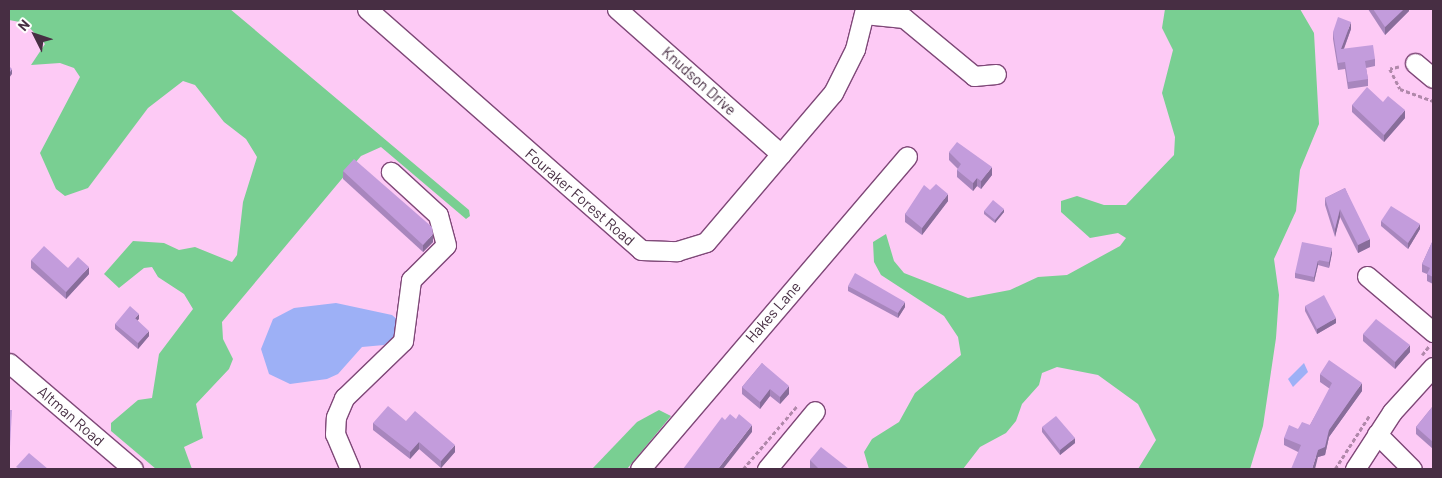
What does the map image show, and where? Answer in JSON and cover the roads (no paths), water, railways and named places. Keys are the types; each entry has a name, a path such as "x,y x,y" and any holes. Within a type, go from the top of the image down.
{"street":[{"name":"Fouraker Forest Road","path":"367,9 640,250 677,251 706,242 833,93 855,50 865,12"},
{"name":"Knudson Drive","path":"617,9 781,154"},
{"path":"865,12 904,18 974,76 996,74"},
{"path":"1415,62 1433,78"},
{"name":"Hakes Lane","path":"640,469 907,156"},
{"path":"350,469 335,434 336,417 344,398 402,341 410,280 446,245 438,215 391,172"},
{"path":"1367,276 1433,332"},
{"name":"Altman Road","path":"9,363 132,469"},
{"path":"1355,469 1377,434 1433,368"},
{"path":"767,469 815,412"},
{"path":"1377,434 1412,469"}],"water":[{"path":"336,303 392,315 399,321 399,332 384,345 362,347 338,374 327,379 290,384 269,374 261,349 273,319 294,308"},
{"path":"1304,363 1308,372 1293,387 1288,379"}]}
